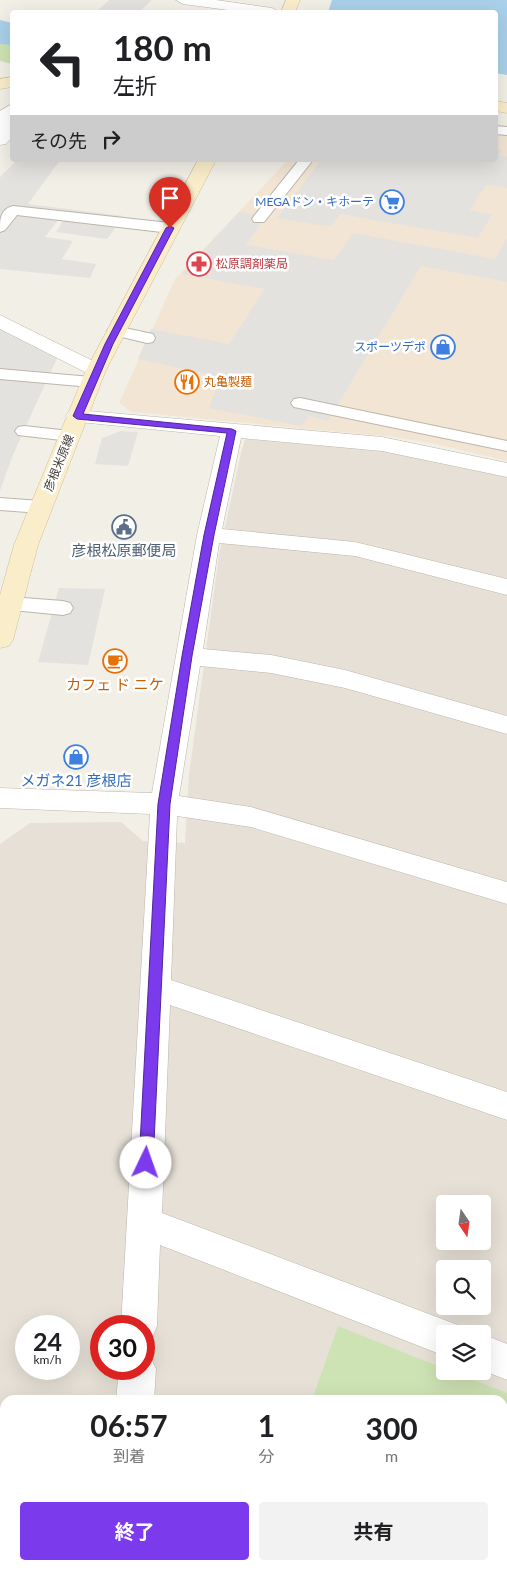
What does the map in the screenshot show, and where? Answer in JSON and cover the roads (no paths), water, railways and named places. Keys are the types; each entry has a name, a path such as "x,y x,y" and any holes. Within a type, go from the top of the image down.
{"main road":[{"name":"彦根米原線","path":"1,631 26,545 94,376 115,331 206,162"}],"street":[{"path":"184,0 243,4 265,10"},
{"path":"0,140 7,133 7,114 10,111"},
{"path":"0,321 94,376"},
{"path":"77,416 382,444 507,470"},
{"path":"139,1315 164,804 187,656 209,535 232,431"},
{"path":"209,535 355,549 507,588"},
{"path":"187,656 271,664 345,679 507,725"},
{"path":"0,798 164,804 251,817 507,893"},
{"path":"154,987 507,1106"},
{"path":"143,1222 436,1335"},
{"path":"491,1356 507,1362"},
{"path":"135,1395 136,1380"}],"lane":[{"path":"259,218 304,162"},
{"path":"0,227 13,210 170,228"},
{"path":"115,331 147,338"},
{"path":"0,374 94,376"},
{"path":"300,403 507,446"},
{"path":"24,431 70,436"},
{"path":"0,504 41,507"},
{"path":"10,604 63,608"}],"water":[{"path":"332,0 507,0 507,75 498,74 498,10 329,10"}],"waterway":[{"path":"0,32 10,34"}],"place":[{"name":"MEGAドン・キホーテ","path":"392,202"},
{"name":"松原調剤薬局","path":"199,264"},
{"name":"スポーツデポ","path":"443,347"},
{"name":"丸亀製麺","path":"187,382"},
{"name":"彦根松原郵便局","path":"124,527"},
{"name":"カフェ ド ニケ","path":"115,661"},
{"name":"メガネ21 彦根店","path":"76,757"}]}
